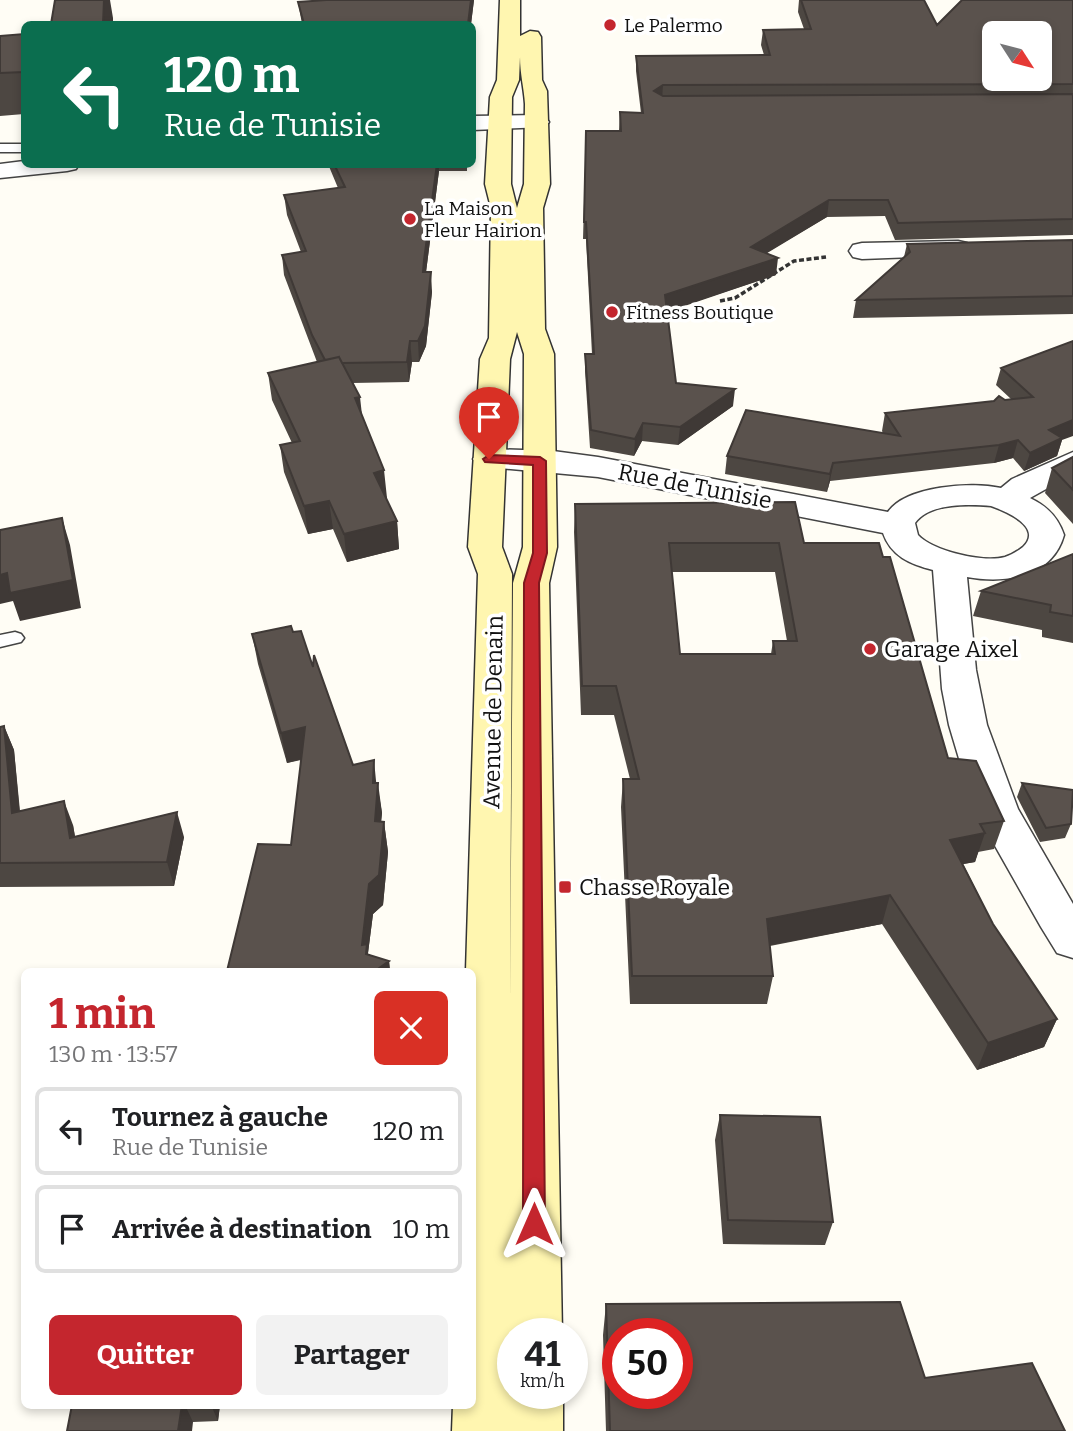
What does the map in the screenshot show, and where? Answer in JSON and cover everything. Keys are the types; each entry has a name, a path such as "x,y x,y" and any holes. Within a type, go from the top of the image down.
{"main road":[{"name":"Avenue de Denain","path":"480,1431 495,582 495,574 485,547 495,359 503,338 504,208 498,184 503,122 502,94 508,80 510,0"},
{"name":"Avenue de Denain","path":"503,122 537,94 530,77 530,0"},
{"name":"Avenue de Denain","path":"503,122 537,184 530,208 531,332 539,349 540,461 540,553 531,583 534,1318"},
{"path":"535,1409 535,1431"}],"street":[{"path":"0,171 21,163"},
{"path":"862,251 981,248"},
{"name":"Rue de Tunisie","path":"489,459 598,467 898,525"},
{"path":"1007,499 1024,486 1073,462"},
{"path":"979,495 1007,499 1025,507 1045,523 1058,554 1005,568 951,564 916,552 902,538 898,525 905,512 928,501 979,495"},
{"path":"951,564 949,577 960,683 973,743 1000,814 1073,940"}],"lane":[{"path":"0,148 21,157"}],"path":[{"path":"720,301 735,298 794,261 862,251"}],"building":[{"path":"55,0 104,0 103,21 52,21"},
{"path":"471,0 468,21 303,21 298,2"},
{"path":"801,0 924,0 937,25 962,0 1073,0 1073,84 1052,84 1052,21 982,21 982,84 663,85 654,91 663,96 1073,94 1073,219 898,223 888,200 829,200 751,247 778,258 665,295 676,383 735,389 680,427 643,423 635,439 591,430 585,354 594,354 584,222 586,131 621,131 620,112 643,113 636,56 770,55 763,30 811,29"},
{"path":"21,34 21,72 0,73 0,36"},
{"path":"336,168 436,168 423,272 431,272 425,326 418,341 410,341 407,362 342,363 339,357 325,360 312,335 282,255 306,251 284,195 345,187"},
{"path":"1073,240 1073,296 856,300 910,252 907,244"},
{"path":"1073,341 1073,420 1049,430 1062,438 1030,453 1018,440 999,445 833,463 830,474 727,456 746,410 900,436 885,413 994,401 999,396 1005,400 1033,397 1001,368"},
{"path":"339,357 360,397 355,398 384,470 374,473 397,521 344,534 329,501 304,506 280,445 300,441 268,373"},
{"path":"1073,457 1073,490 1052,468"},
{"path":"795,502 804,543 879,543 883,557 890,557 948,758 976,761 1004,821 980,824 985,833 950,840 993,924 1057,1019 988,1043 890,895 767,919 773,976 632,976 623,779 639,779 616,686 582,686 575,504","holes":["669,543 779,543 797,641 773,641 775,654 680,654"]},
{"path":"62,518 73,580 10,593 7,573 0,575 0,530"},
{"path":"1073,554 1073,616 1050,612 1051,605 981,591"},
{"path":"291,626 293,632 301,631 313,667 314,655 353,765 374,760 373,783 378,783 375,821 384,822 379,875 369,884 362,945 367,944 366,954 389,961 379,968 228,968 258,844 291,845 305,727 281,733 252,634"},
{"path":"4,726 12,813 64,801 70,838 177,812 167,862 0,863 0,727"},
{"path":"1022,783 1073,790 1071,824 1046,828"},
{"path":"720,1115 820,1117 833,1222 728,1220"},
{"path":"900,1302 925,1378 1032,1363 1065,1431 610,1431 609,1409 693,1409 693,1318 606,1318 606,1304"},
{"path":"71,1409 181,1409 178,1431 67,1431"}],"place":[{"name":"Le Palermo","path":"610,25"},
{"name":"La Maison Fleur Hairion","path":"410,219"},
{"name":"Fitness Boutique","path":"612,312"},
{"name":"Garage Aixel","path":"870,649"},
{"name":"Chasse Royale","path":"565,887"}],"route":[{"path":"489,459 540,461 540,553 531,583 534,1224"}]}
